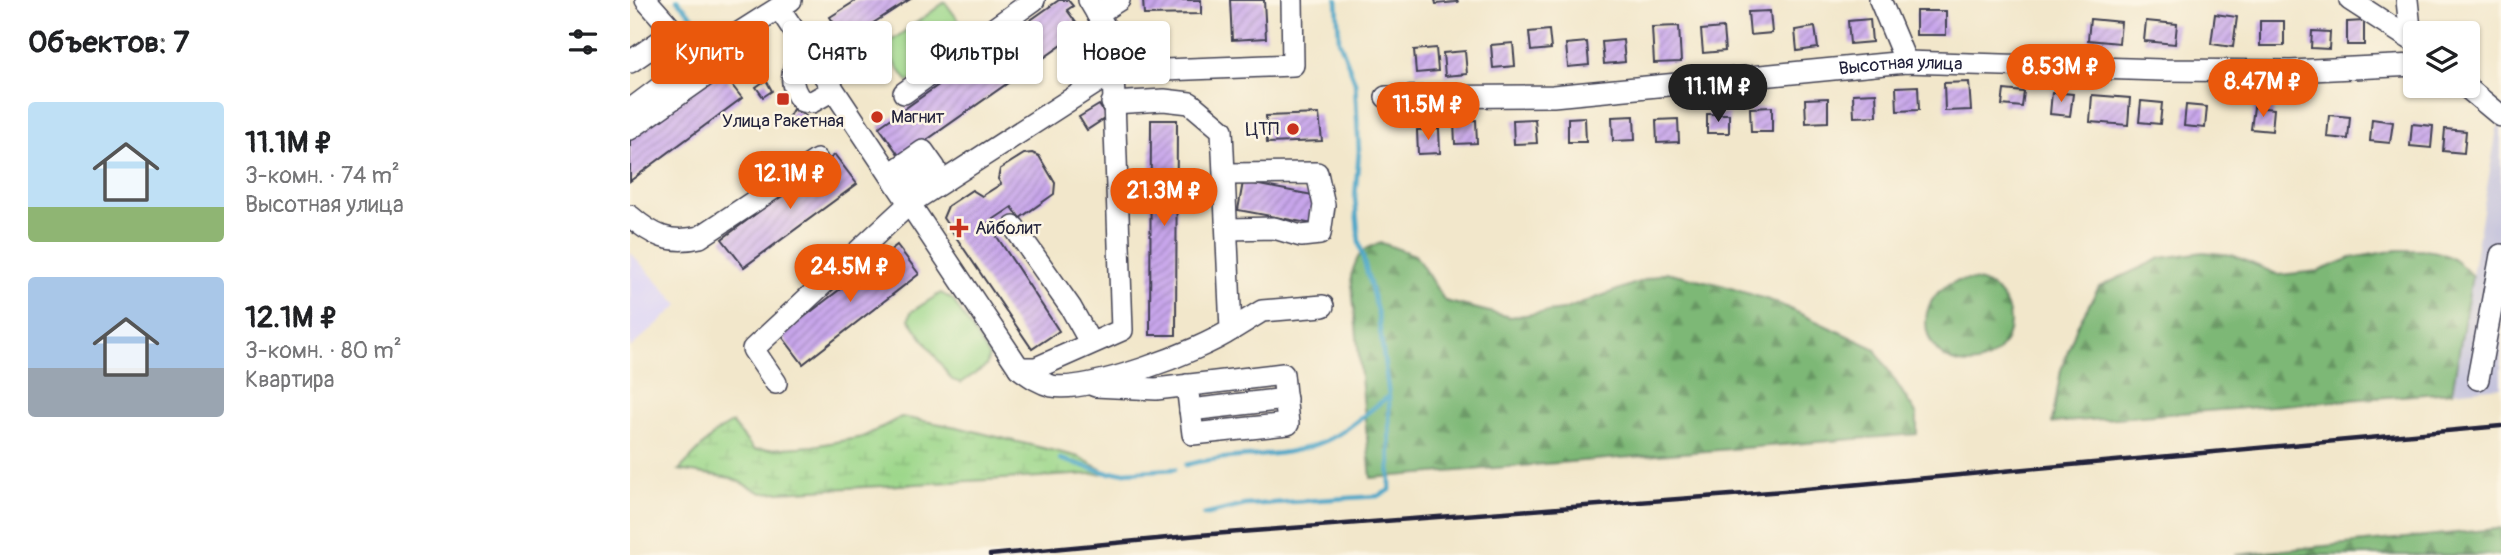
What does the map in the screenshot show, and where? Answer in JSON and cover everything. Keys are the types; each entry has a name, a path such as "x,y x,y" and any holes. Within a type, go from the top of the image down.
{"street":[{"path":"646,0 664,21"},
{"path":"904,93 1034,0"},
{"path":"1093,7 1119,0"},
{"path":"1170,70 1293,65 1292,0"},
{"path":"1880,0 1906,62"},
{"path":"2350,0 2403,34"},
{"path":"2407,0 2410,21"},
{"path":"758,21 785,4 792,21"},
{"path":"630,62 651,48"},
{"name":"Высотная улица","path":"1386,97 1553,96 1906,62 2291,71 2403,66"},
{"path":"630,110 665,84"},
{"path":"630,129 694,84"},
{"path":"794,84 794,93 802,101 812,102 833,90"},
{"path":"829,84 1019,368 1039,382 1053,386 1156,389 1187,385 1283,374 1288,424 1193,434 1187,385"},
{"path":"776,383 753,349 901,189 1091,84"},
{"path":"1019,368 1036,368 1122,330 1113,84"},
{"path":"2479,98 2501,117"},
{"path":"1112,103 1164,100 1190,103 1222,130 1231,330"},
{"path":"630,216 652,234 679,242 700,237 817,159"},
{"path":"1225,174 1317,173 1324,205 1320,234 1301,236 1274,228 1228,229"},
{"path":"1014,227 1071,307 1090,342"},
{"path":"2478,379 2501,255"},
{"path":"1083,386 1215,341 1262,312 1322,306"}],"shaded area":[{"path":"2501,123 2501,387 2452,392 2497,129"},
{"path":"630,252 679,305 630,348"}],"green space":[{"path":"945,2 959,21 919,21"},
{"path":"906,30 906,79 892,60 892,40"},
{"path":"1382,243 1415,255 1445,301 1510,317 1563,310 1666,272 1718,284 1775,302 1874,348 1917,415 1917,434 1371,478 1351,276 1360,254 1369,247"},
{"path":"2398,250 2431,251 2447,255 2472,276 2452,392 2052,423 2061,370 2077,326 2099,287 2161,258 2203,252 2232,255 2279,275 2319,271 2351,258"},
{"path":"1968,280 1984,283 1998,292 2007,306 2010,322 2007,338 1998,352 1984,361 1968,364 1952,361 1938,352 1929,338 1926,322 1929,306 1938,292 1952,283"},
{"path":"941,293 953,300 989,356 986,366 961,383 952,380 909,319 911,312"},
{"path":"901,417 957,427 1079,457 1108,473 762,493 731,478 679,470 715,433 732,423 754,450 813,446 863,437"},
{"path":"2501,528 2501,555 2235,555 2496,529"}],"building":[{"path":"857,0 909,0 876,21 832,21 830,17"},
{"path":"1059,0 1068,0 1073,6 1067,10 1075,21 1057,21 1057,49 1043,58 1043,21 1029,21"},
{"path":"1143,0 1201,0 1201,14 1144,15"},
{"path":"1230,0 1264,0 1266,38 1232,40"},
{"path":"1435,0 1457,0 1458,2 1436,4"},
{"path":"1770,11 1772,33 1750,35 1748,12"},
{"path":"1916,11 1946,11 1946,35 1916,35"},
{"path":"2215,14 2237,17 2233,47 2211,44"},
{"path":"1870,19 1872,42 1850,44 1848,21"},
{"path":"2090,19 2121,22 2119,43 2088,40"},
{"path":"2146,21 2177,24 2175,44 2144,41"},
{"path":"2260,21 2284,21 2284,46 2260,46"},
{"path":"2364,21 2364,45 2347,45 2347,22"},
{"path":"1679,26 1681,62 1654,63 1652,27"},
{"path":"1815,27 1818,48 1797,51 1795,30"},
{"path":"1723,28 1725,51 1703,53 1701,30"},
{"path":"1549,30 1551,49 1531,51 1529,32"},
{"path":"2312,31 2330,32 2329,49 2311,48"},
{"path":"1623,40 1625,62 1604,64 1602,42"},
{"path":"1587,42 1589,65 1568,67 1566,44"},
{"path":"1513,43 1515,66 1493,68 1491,45"},
{"path":"1436,48 1438,71 1416,73 1414,50"},
{"path":"1465,51 1467,74 1445,76 1443,53"},
{"path":"1969,82 1971,110 1945,111 1944,83"},
{"path":"701,84 731,84 742,98 630,181 630,136"},
{"path":"768,84 772,91 763,97 756,87"},
{"path":"940,84 1006,84 901,158 879,127"},
{"path":"1918,86 1919,110 1897,111 1896,87"},
{"path":"2004,90 2024,92 2022,107 2002,105"},
{"path":"2052,92 2073,94 2070,116 2050,114"},
{"path":"1876,93 1877,116 1854,117 1853,94"},
{"path":"2092,95 2130,98 2128,125 2090,122"},
{"path":"1828,98 1828,122 1806,123 1805,99"},
{"path":"2141,101 2162,103 2160,124 2139,122"},
{"path":"1099,105 1107,117 1087,130 1079,117"},
{"path":"2186,105 2207,107 2205,128 2184,126"},
{"path":"1772,107 1772,132 1751,132 1750,108"},
{"path":"2254,107 2274,109 2272,131 2251,129"},
{"path":"793,109 806,116 800,125 788,118"},
{"name":"ЦТП","path":"1319,114 1322,141 1267,143 1266,116"},
{"path":"1707,114 1729,114 1729,133 1707,133"},
{"path":"2329,115 2350,117 2348,139 2327,137"},
{"path":"1634,116 1635,140 1613,141 1612,117"},
{"path":"1585,117 1586,142 1568,142 1568,118"},
{"path":"1535,119 1537,143 1514,144 1513,120"},
{"path":"1678,119 1679,142 1657,143 1656,120"},
{"path":"2372,119 2393,122 2390,143 2370,141"},
{"path":"1151,120 1177,120 1176,335 1150,335"},
{"path":"1476,120 1477,143 1455,144 1454,121"},
{"path":"2412,124 2433,126 2431,148 2410,146"},
{"path":"1439,129 1440,153 1418,154 1417,130"},
{"path":"2445,129 2466,131 2464,153 2443,151"},
{"path":"1024,154 1039,156 1055,183 1054,194 1020,218 1012,207 988,223 1059,331 1032,349 943,218 948,206 972,190 982,196 1001,184 998,179 1000,169"},
{"path":"835,155 857,184 744,267 722,239"},
{"path":"1243,182 1318,196 1313,224 1238,210"},
{"path":"897,245 919,274 803,364 781,335"}],"waterway":[{"path":"677,0 697,21"},
{"path":"1204,515 1245,505 1378,496 1390,490 1389,396 1378,315 1359,242 1355,198 1359,151 1355,82 1339,40 1337,0"},
{"path":"1186,465 1308,447 1342,432 1388,397"},
{"path":"1060,459 1108,473 1175,469"}],"railway":[{"path":"990,555 1199,535 1784,491 2501,426"}],"place":[{"name":"Улица Ракетная","path":"783,99"},
{"name":"Магнит","path":"877,117"},
{"name":"ЦТП","path":"1293,129"},
{"name":"Айболит","path":"959,228"}]}
